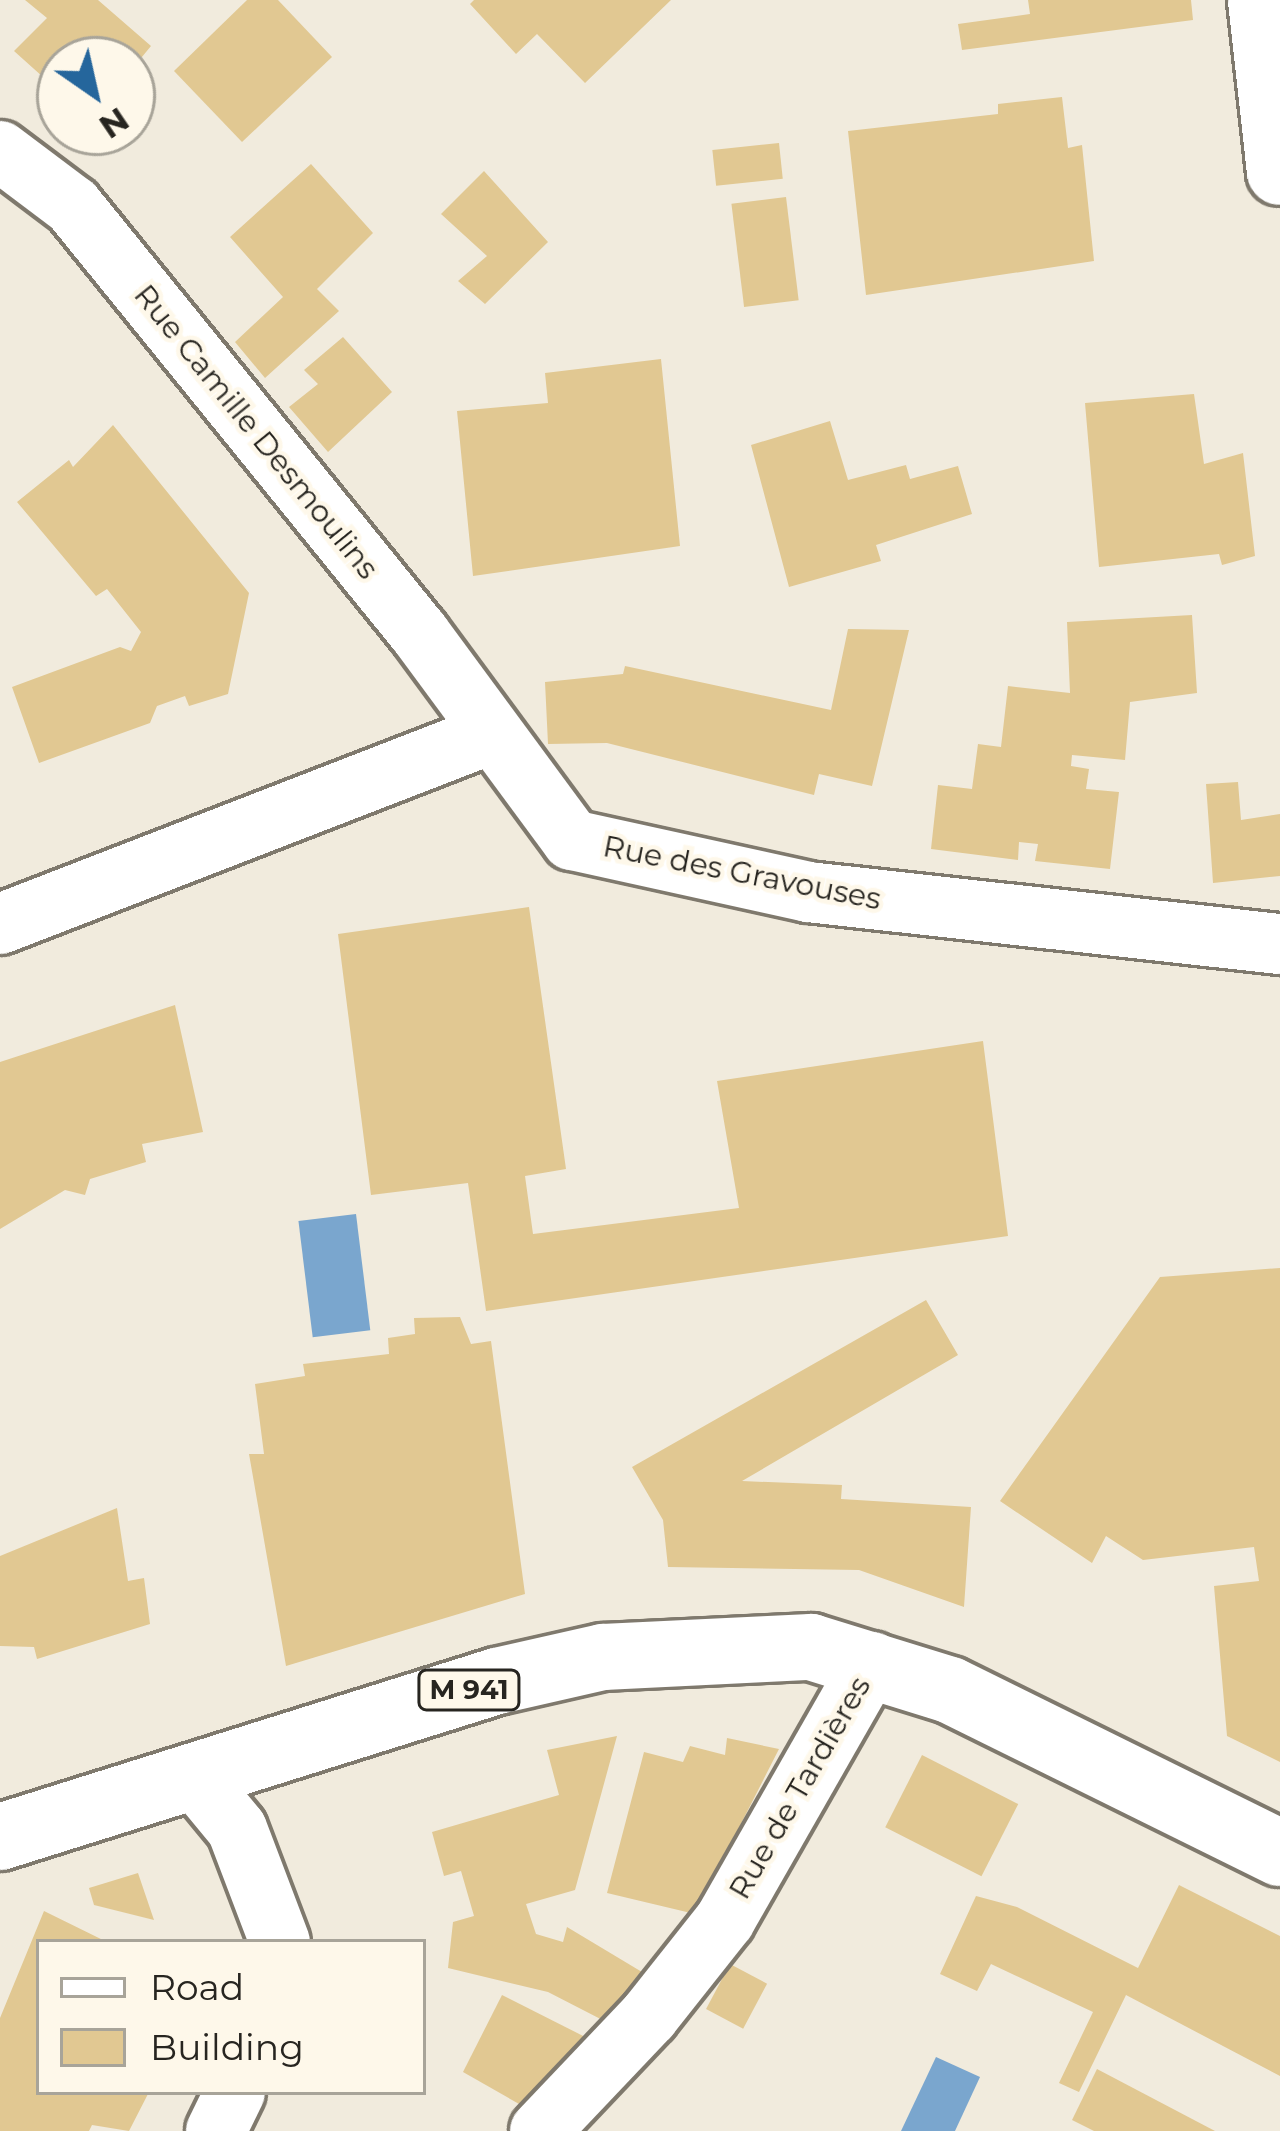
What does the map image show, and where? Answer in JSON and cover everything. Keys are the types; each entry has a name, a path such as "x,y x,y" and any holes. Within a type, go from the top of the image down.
{"main road":[{"path":"1261,0 1280,172"},
{"name":"M 941","path":"0,1838 496,1681 603,1657 812,1647 872,1662 992,1709 1280,1853"}],"street":[{"name":"Rue Camille Desmoulins","path":"0,151 73,206 420,634 488,735"},
{"path":"0,924 488,735"},
{"name":"Rue des Gravouses","path":"488,735 572,840 808,892 1280,944"},
{"name":"Rue de Tardières","path":"540,2131 649,2016 724,1920 872,1662"},
{"path":"194,1777 237,1829 279,1939"},
{"path":"216,2131 234,2095"}],"water":[{"path":"356,1214 370,1330 313,1337 298,1221"},
{"path":"936,2057 980,2077 955,2131 901,2131"}],"building":[{"path":"25,0 98,0 139,36 36,36 36,71 14,51 47,18"},
{"path":"247,0 278,0 332,57 242,142 174,71"},
{"path":"474,0 671,0 585,83 537,34 516,54 470,4"},
{"path":"1028,0 1191,0 1193,20 962,50 958,24 1030,14"},
{"path":"1062,97 1068,148 1082,145 1094,261 866,295 848,131 998,114 998,104"},
{"path":"779,143 783,179 716,186 712,150"},
{"path":"311,164 373,233 317,289 339,311 265,378 235,342 283,297 230,237"},
{"path":"484,171 548,242 485,304 458,281 487,256 441,214"},
{"path":"786,197 799,300 744,307 731,204"},
{"path":"343,337 392,392 328,452 289,407 318,384 304,370"},
{"path":"661,359 680,546 473,576 457,411 548,403 545,373"},
{"path":"1194,394 1204,464 1243,453 1255,556 1222,565 1219,554 1099,567 1085,403"},
{"path":"830,421 848,480 906,465 910,479 958,466 972,514 876,545 881,561 789,587 751,445"},
{"path":"113,425 249,593 228,694 189,706 185,696 157,706 150,723 39,763 12,687 120,647 131,651 141,632 107,589 96,596 17,502 69,460 73,467"},
{"path":"1192,615 1197,693 1130,702 1125,760 1072,755 1071,766 1089,769 1086,789 1119,792 1110,869 1035,861 1038,844 1019,842 1018,860 931,849 938,785 972,789 978,744 1001,747 1008,686 1070,693 1067,622"},
{"path":"848,629 909,630 872,786 819,774 814,795 607,743 548,744 545,682 623,674 625,666 831,710"},
{"path":"1238,782 1241,820 1280,814 1280,876 1213,883 1206,784"},
{"path":"529,907 566,1169 525,1176 533,1234 739,1208 717,1081 983,1041 1008,1236 486,1311 468,1183 371,1195 338,934"},
{"path":"175,1005 203,1132 142,1144 146,1162 90,1179 85,1195 65,1190 0,1229 0,1062"},
{"path":"1280,1268 1280,1762 1227,1736 1214,1586 1259,1581 1254,1547 1143,1560 1106,1536 1092,1563 1000,1501 1160,1277"},
{"path":"926,1300 958,1355 742,1481 842,1485 841,1499 971,1507 964,1607 859,1570 668,1567 663,1520 632,1467"},
{"path":"460,1317 471,1344 491,1341 525,1594 286,1666 249,1454 264,1454 255,1384 305,1376 303,1364 389,1354 388,1338 415,1334 414,1318"},
{"path":"117,1508 128,1581 144,1578 150,1624 37,1659 34,1647 0,1646 0,1556"},
{"path":"617,1736 575,1890 526,1904 536,1934 563,1942 567,1927 662,1984 618,2028 548,1992 448,1968 453,1922 474,1916 461,1871 444,1876 432,1832 559,1795 547,1750"},
{"path":"727,1738 779,1749 695,1914 607,1893 644,1752 683,1762 690,1746 725,1755"},
{"path":"922,1755 1018,1804 981,1876 885,1827"},
{"path":"138,1873 154,1920 94,1905 89,1888"},
{"path":"1179,1885 1280,1936 1280,2076 1126,1995 1079,2092 1059,2083 1093,2012 991,1964 977,1991 940,1974 976,1896 1017,1907 1138,1968"},
{"path":"44,1911 101,1939 36,1939 36,2095 147,2095 129,2131 92,2125 89,2131 0,2131 0,2018"},
{"path":"730,1964 767,1984 743,2029 706,2009"},
{"path":"502,1995 601,2045 535,2113 463,2072"},
{"path":"1097,2069 1215,2131 1094,2131 1072,2120"}]}
